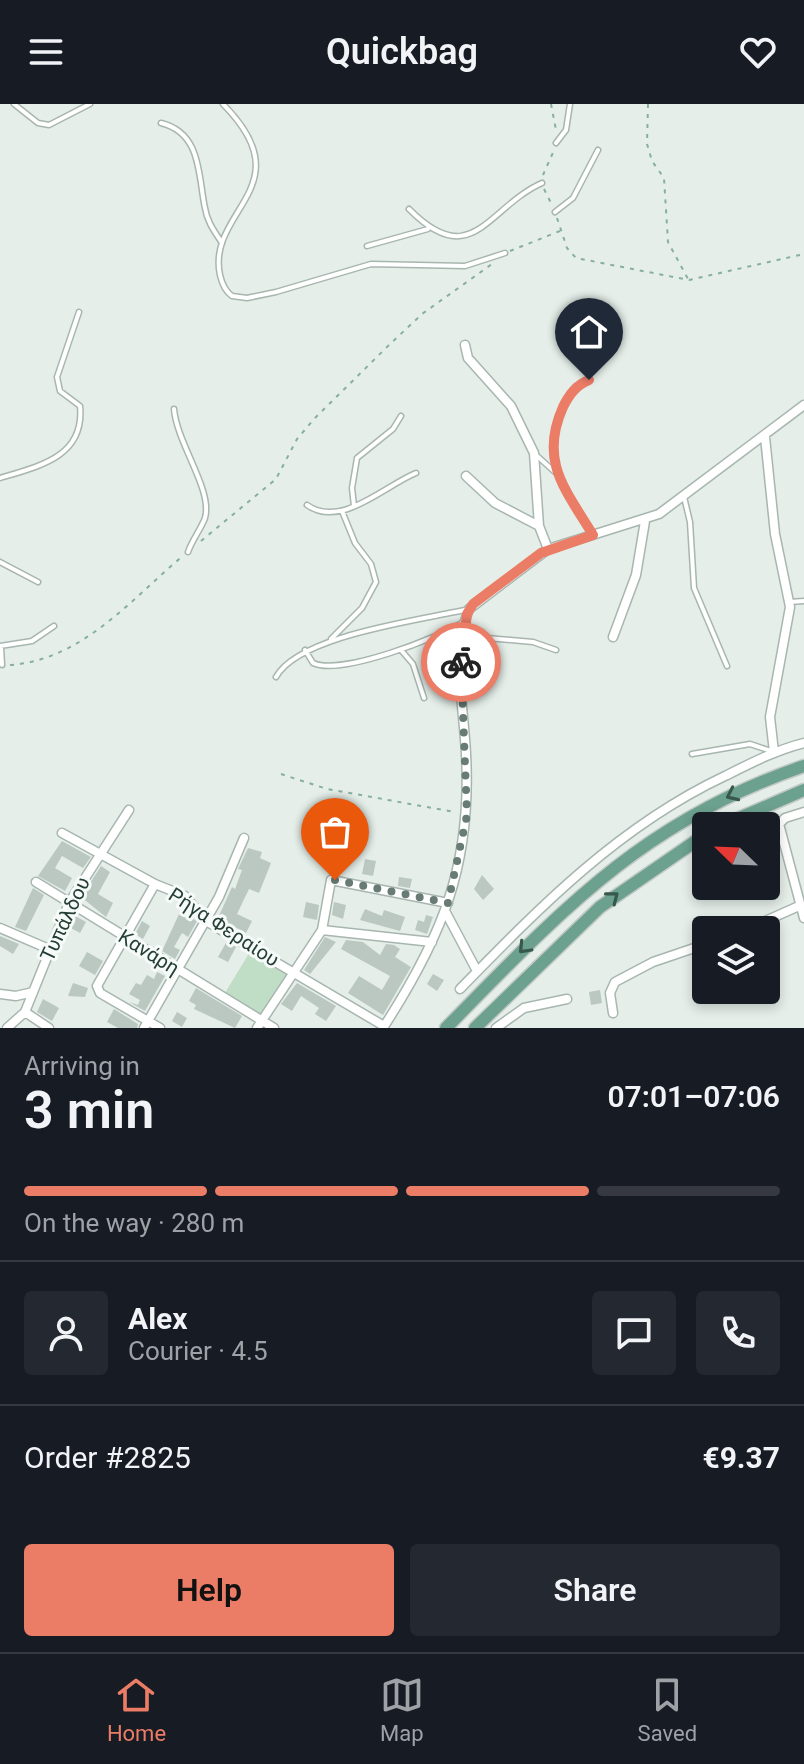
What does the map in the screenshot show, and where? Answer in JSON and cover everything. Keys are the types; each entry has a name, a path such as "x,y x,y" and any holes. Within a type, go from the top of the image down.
{"main road":[{"path":"446,1028 562,910 605,872 695,813 804,766"},
{"path":"753,812 804,790"},
{"path":"475,1028 608,900 692,843"}],"street":[{"path":"465,345 468,358 511,406 534,453 539,526 548,549"},
{"path":"383,1027 419,973 446,907 467,815 460,690 463,636 469,609 548,549 645,521 684,497 804,405"},
{"path":"765,437 775,534 789,602 788,630 770,717 774,752"},
{"path":"466,476 495,503 539,526"},
{"path":"613,637 636,575 645,521"},
{"path":"460,989 542,904 607,848 672,802 774,752 804,743"},
{"name":"Τυπάλδου","path":"7,1028 25,1012 69,903 129,810"},
{"path":"804,812 785,818 779,824 804,918"},
{"name":"Ρήγα Φεραίου","path":"62,833 155,884 186,897 206,921 383,1027"},
{"path":"146,1024 206,921 244,838"},
{"path":"260,1024 322,930 331,880 446,907"},
{"name":"Κανάρη","path":"36,882 260,1024 274,1028"},
{"path":"155,884 98,982 98,990 146,1024 160,1028"},
{"path":"776,916 799,906"},
{"path":"446,907 477,971"},
{"path":"0,928 49,949"},
{"path":"322,930 432,942"},
{"path":"613,1013 610,993 615,982 653,962 692,949"},
{"path":"0,994 16,996 33,992"},
{"path":"496,1028 524,1008 567,999"},
{"path":"25,1012 49,1028"}],"lane":[{"path":"14,104 38,123 49,125 90,104"},
{"path":"223,104 241,121 255,157 249,197 222,243 217,263 226,292 239,298 276,292 371,264 465,266 505,253"},
{"path":"556,143 566,130 570,104"},
{"path":"161,123 179,130 189,140 199,168 205,212 222,243"},
{"path":"555,212 573,198 598,150"},
{"path":"409,209 428,229 453,236 476,231 542,183"},
{"path":"367,246 428,229"},
{"path":"0,478 61,454 76,441 82,425 80,406 60,391 57,377 79,312"},
{"path":"589,380 567,398 555,427 551,452 560,476 593,535"},
{"path":"174,409 178,435 206,501 204,519 188,552"},
{"path":"354,506 357,458 393,429 401,416"},
{"path":"534,453 560,476"},
{"path":"307,505 319,511 342,511 416,473"},
{"path":"684,497 690,522 694,588 727,666"},
{"path":"329,641 362,608 376,582 371,564 355,543 342,511"},
{"path":"0,562 38,582"},
{"path":"789,602 804,601"},
{"path":"276,677 283,665 305,650 329,641 469,609"},
{"path":"305,650 313,663 321,667 432,640 466,620"},
{"path":"2,665 1,646 32,641 54,626"},
{"path":"463,636 533,642 556,650"},
{"path":"401,650 413,664 424,698"},
{"path":"692,754 750,744 774,752"}],"path":[{"path":"551,104 556,143 542,183 567,248 576,258 689,280 804,254"},
{"path":"648,104 647,144 652,161 664,178 668,242 689,280"},
{"path":"2,665 14,666 60,653 93,635 266,489 315,418 422,314 505,253 560,231"},
{"path":"281,774 327,789 467,815"}],"green space":[{"path":"251,950 290,972 264,1016 225,993"}],"building":[{"path":"62,841 91,857 83,868 62,856 55,868 72,878 65,891 38,876"},
{"path":"248,848 262,852 260,858 271,863 259,893 249,889 237,914 252,921 246,933 218,918 232,887 235,889 242,870 238,869"},
{"path":"365,859 376,861 373,876 362,874"},
{"path":"101,866 110,872 98,894 113,903 106,917 81,897"},
{"path":"482,875 494,889 483,900 474,889"},
{"path":"399,877 412,879 410,888 398,886"},
{"path":"33,888 44,895 26,931 15,927"},
{"path":"306,902 319,905 317,920 303,917"},
{"path":"334,902 346,905 343,919 332,915"},
{"path":"365,909 382,916 384,910 405,917 400,931 360,920"},
{"path":"180,912 197,921 188,937 182,933 174,947 180,950 175,959 162,951"},
{"path":"72,914 86,922 80,933 67,926"},
{"path":"426,915 433,917 427,934 415,930 418,920 424,922"},
{"path":"142,921 150,926 143,939 135,934"},
{"path":"0,936 19,944 13,954 0,946"},
{"path":"325,937 336,942 310,974 304,970"},
{"path":"346,940 363,942 380,955 386,944 394,945 400,949 395,957 411,967 383,1015 348,993 359,976 382,990 390,976 341,949"},
{"path":"227,941 236,947 228,962 218,957"},
{"path":"87,952 103,961 95,975 79,966"},
{"path":"157,972 165,976 145,1011 129,1002 138,1005 140,1000 129,994 136,983 141,985 147,975 154,979"},
{"path":"433,974 444,980 437,991 427,984"},
{"path":"73,983 88,988 85,997 68,996"},
{"path":"297,983 336,1006 326,1021 315,1014 319,1008 301,996 292,1011 281,1004"},
{"path":"196,988 242,1016 235,1028 194,1009 196,1005 189,1001"},
{"path":"600,990 602,1003 591,1005 589,992"},
{"path":"43,999 59,1008 52,1021 37,1012"},
{"path":"114,1009 138,1024 137,1028 118,1028 107,1022"},
{"path":"177,1012 187,1018 182,1027 172,1021"}],"way so far":[{"path":"335,880 448,903 465,836 467,815 465,731 460,698 461,662"}],"route":[{"path":"461,662 467,614 473,604 541,553 593,535 560,476 551,452 555,427 567,398 575,388 589,380"}]}
